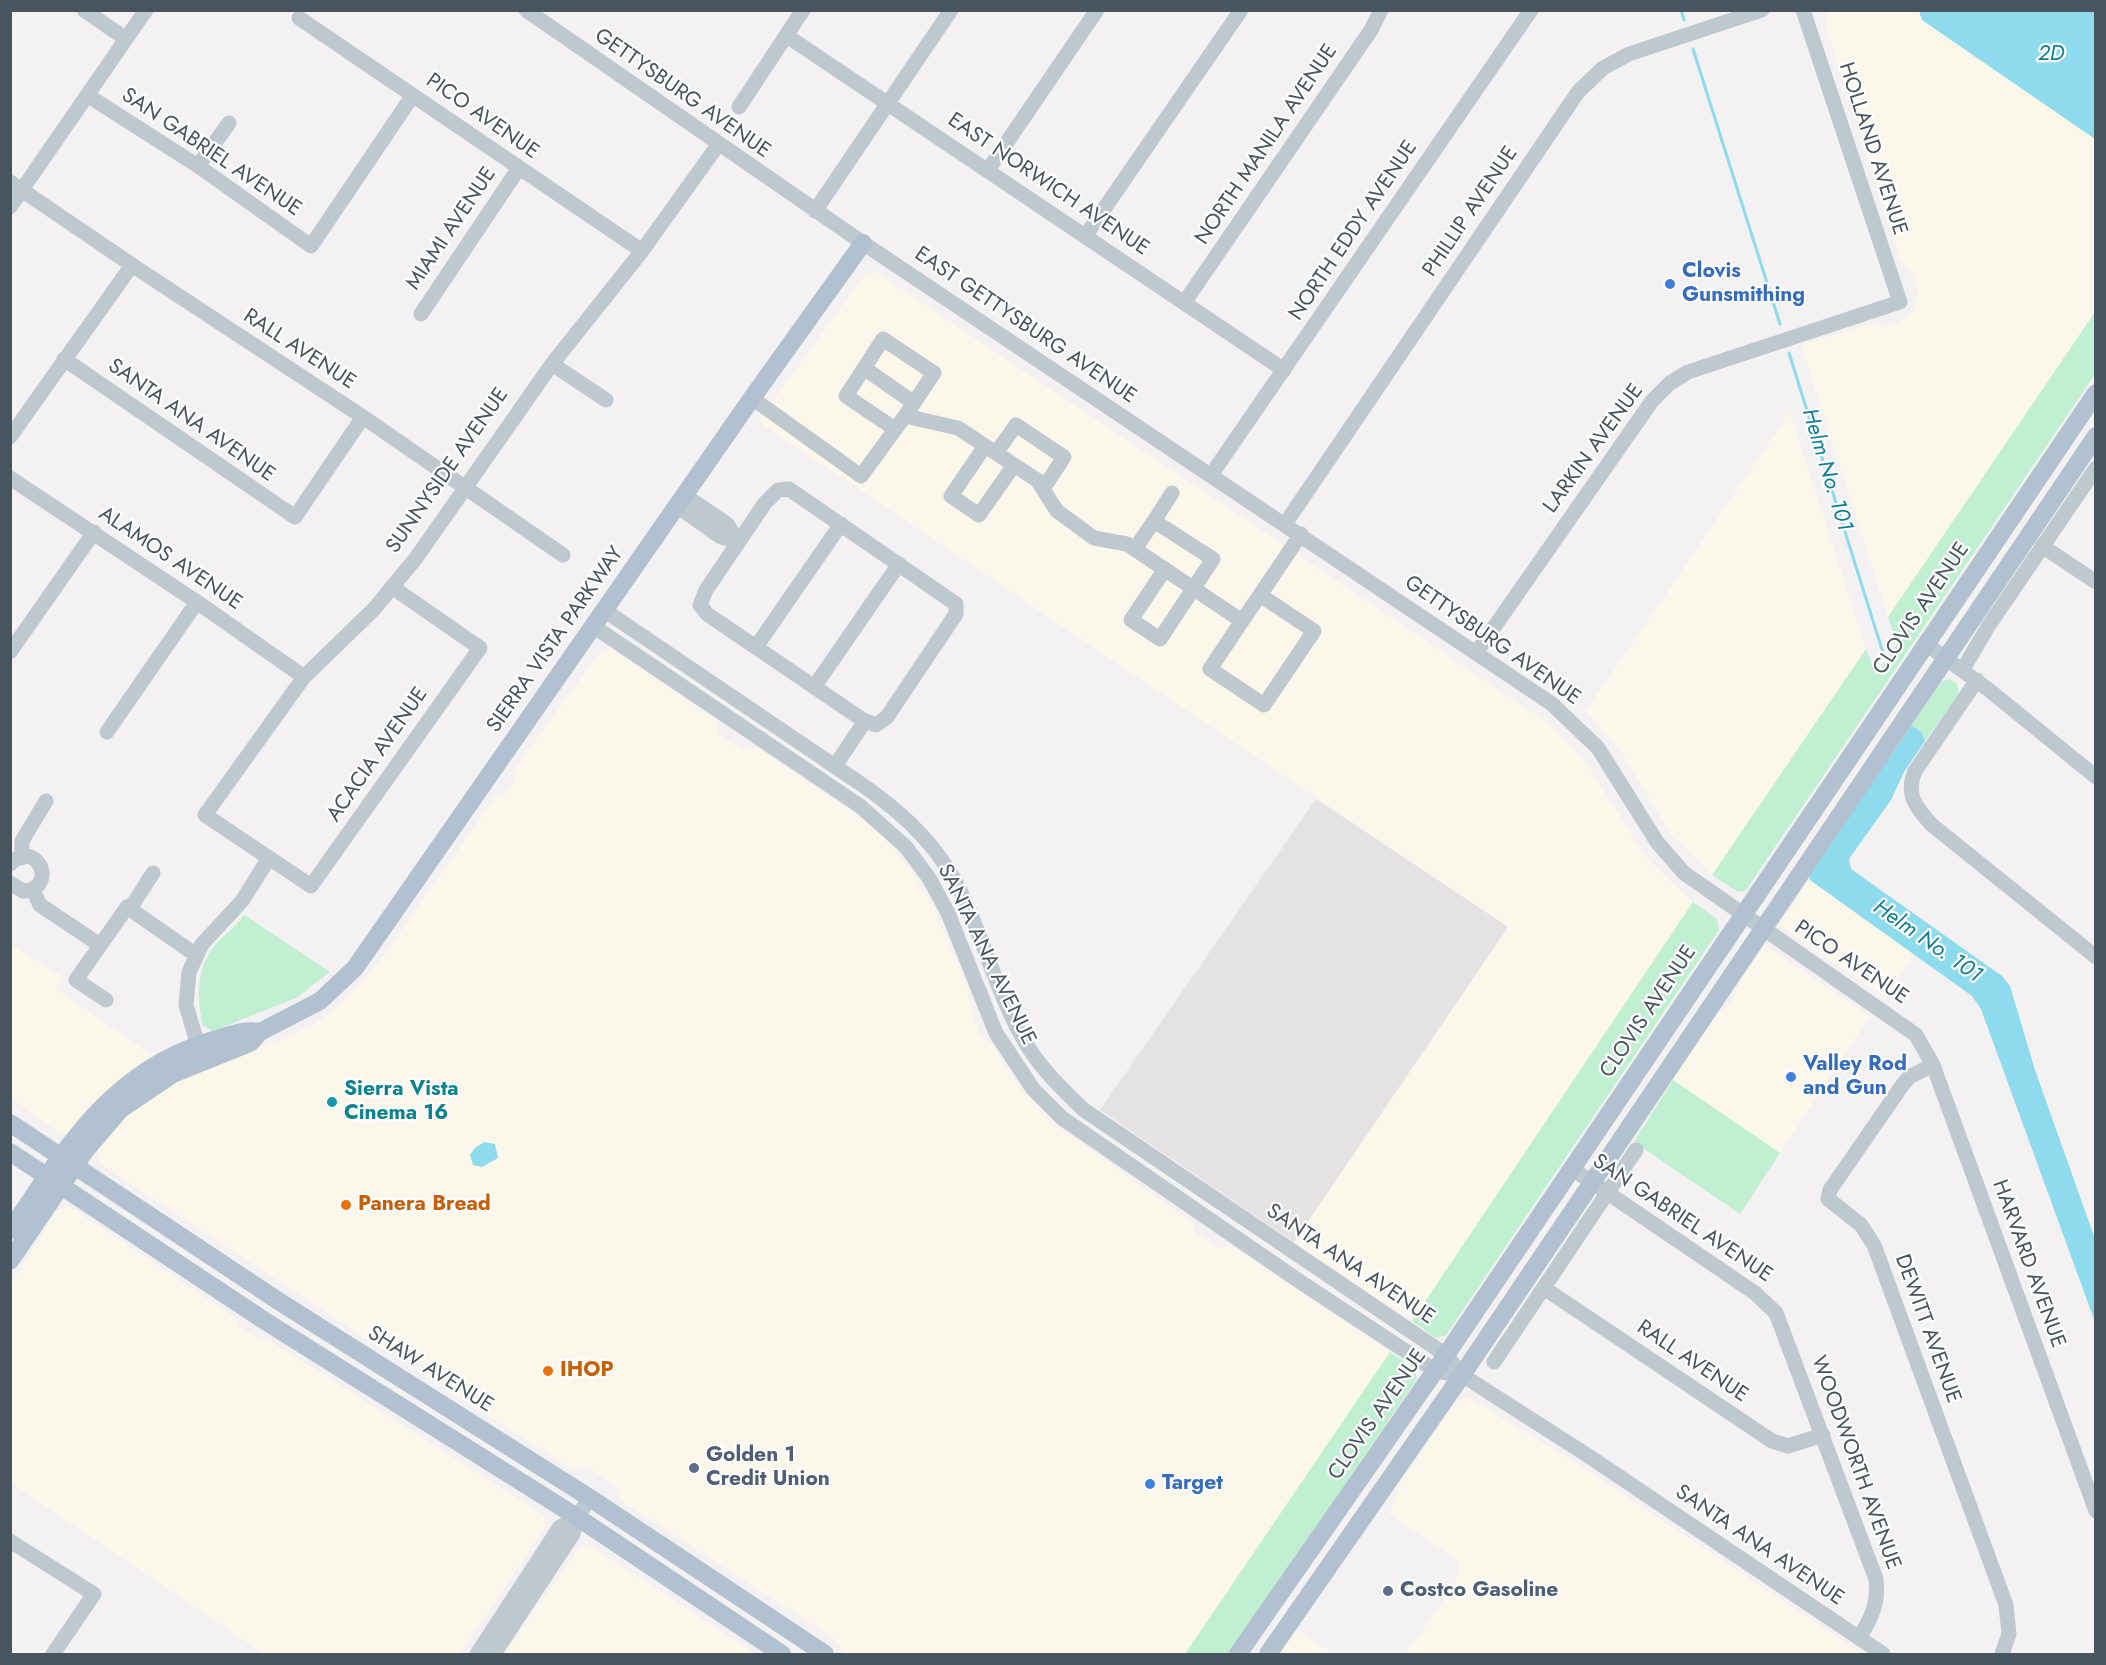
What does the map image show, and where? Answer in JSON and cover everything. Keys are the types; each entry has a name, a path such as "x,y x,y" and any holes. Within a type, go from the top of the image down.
{"main road":[{"name":"SIERRA VISTA PARKWAY","path":"68,1161 121,1109 158,1082 250,1043 260,1032 320,1001 355,968 752,398 863,243"},
{"name":"CLOVIS AVENUE","path":"1238,1654 1436,1371 2096,393"},
{"path":"1268,1654 1462,1375 1761,928 2096,436"},
{"name":"SIERRA VISTA PARKWAY","path":"68,1161 98,1110 129,1081 154,1065 198,1045 246,1030 260,1032"},
{"path":"121,1109 145,1081 192,1056 198,1045"},
{"name":"SHAW AVENUE","path":"10,1123 378,1365 590,1498 825,1654"},
{"path":"10,1152 256,1315 577,1517 782,1654"},
{"path":"10,1261 68,1161"},
{"path":"10,1231 55,1181"},
{"path":"256,1315 264,1312 276,1314 334,1350 378,1365"}],"street":[{"path":"84,10 126,39"},
{"path":"10,207 16,186 87,95 146,10"},
{"name":"GETTYSBURG AVENUE","path":"526,10 815,211"},
{"path":"739,107 803,10"},
{"path":"815,211 951,10"},
{"path":"988,170 1097,10"},
{"path":"1086,235 1241,10"},
{"name":"NORTH MANILA AVENUE","path":"1185,303 1371,30 1381,10"},
{"name":"NORTH EDDY AVENUE","path":"1211,475 1531,10"},
{"name":"PHILLIP AVENUE","path":"1285,524 1578,92 1603,68 1629,54 1762,10"},
{"name":"HOLLAND AVENUE","path":"1803,10 1900,302"},
{"name":"PICO AVENUE","path":"299,18 642,251"},
{"name":"EAST NORWICH AVENUE","path":"787,36 1284,370"},
{"name":"SAN GABRIEL AVENUE","path":"87,95 198,166 311,246 413,95"},
{"path":"198,166 229,123"},
{"name":"SUNNYSIDE AVENUE","path":"269,858 205,815 304,677 393,587 552,364 642,251 718,145"},
{"name":"MIAMI AVENUE","path":"421,314 519,168"},
{"name":"RALL AVENUE","path":"16,186 132,266 363,417 464,489 563,555"},
{"name":"EAST GETTYSBURG AVENUE","path":"815,211 1211,475"},
{"path":"10,437 132,266"},
{"name":"LARKIN AVENUE","path":"1476,653 1652,401 1670,383 1688,372 1900,302"},
{"path":"752,398 861,476 905,416 934,373 883,339 846,396 895,429"},
{"name":"SANTA ANA AVENUE","path":"64,359 295,517 363,417"},
{"path":"552,364 606,400"},
{"path":"864,368 914,403"},
{"path":"905,416 958,428 1037,480 1057,511 1094,538 1127,544 1242,621"},
{"path":"1014,465 979,515 951,496 1016,425 1064,457 1043,489"},
{"path":"1963,669 1989,625 2096,468"},
{"name":"GETTYSBURG AVENUE","path":"1211,475 1552,704 1586,735 1611,766 1645,825 1671,859 1700,886 1761,928"},
{"name":"ALAMOS AVENUE","path":"10,478 94,532 304,677"},
{"path":"789,489 841,524 956,603 956,614 887,717 876,725 865,721 814,687 707,614 700,605 706,590 738,542 765,503 778,490 789,489"},
{"path":"1135,549 1172,493"},
{"path":"681,501 719,536 738,542"},
{"path":"1154,520 1213,560 1160,639 1131,620 1165,569"},
{"path":"756,647 841,524"},
{"path":"10,652 94,532"},
{"path":"1260,595 1314,631 1264,705 1210,669 1301,534"},
{"path":"2042,546 2096,582"},
{"path":"814,687 899,564"},
{"name":"ACACIA AVENUE","path":"269,858 311,886 480,648 393,587"},
{"path":"107,732 197,602"},
{"name":"SANTA ANA AVENUE","path":"604,610 891,804 923,835 939,855 967,906 1020,1034 1063,1091 1105,1126 1446,1355 1462,1375 1587,1455 1883,1654"},
{"name":"SANTA ANA AVENUE","path":"593,626 860,806 906,847 929,878 948,913 996,1033 1033,1089 1062,1118 1246,1246 1436,1371 1462,1375"},
{"path":"1926,644 1963,669 2096,777"},
{"path":"1977,680 1915,771 1910,783 1914,803 1932,825 2096,957"},
{"path":"835,766 865,721"},
{"path":"10,883 23,891 33,890 41,882 42,867 34,858 16,860 22,841 46,801"},
{"path":"198,1045 186,1005 189,972 202,944 242,901 269,858"},
{"path":"106,1000 76,980 127,907 133,904 153,873"},
{"path":"33,890 40,905 100,945"},
{"path":"127,907 196,955"},
{"name":"PICO AVENUE","path":"1761,928 1916,1035"},
{"name":"HARVARD AVENUE","path":"1916,1035 1933,1065 2096,1511"},
{"name":"DEWITT AVENUE","path":"1933,1065 1909,1077 1901,1087 1830,1190 1828,1199 1861,1225 1874,1245 2006,1605 2009,1634 2002,1654"},
{"path":"1494,1362 1636,1150"},
{"name":"SAN GABRIEL AVENUE","path":"1571,1168 1768,1303"},
{"name":"RALL AVENUE","path":"1544,1288 1772,1441 1788,1446 1823,1435"},
{"name":"WOODWORTH AVENUE","path":"1768,1303 1782,1325 1876,1579 1877,1600 1874,1613 1859,1638"},
{"path":"494,1654 573,1534 577,1517 590,1498"},
{"path":"477,1654 559,1528 577,1517"},
{"path":"10,1541 94,1594 53,1654"}],"shaded area":[{"path":"1826,11 1919,11 1922,20 2095,139 2095,312 1888,617 1801,345 1866,325 1896,324 1907,318 1914,309 1918,291 1914,278 1900,259 1825,24"},
{"path":"876,272 1550,724 1587,764 1647,859 1693,902 1412,1321 1294,1242 1508,927 758,421 866,273"},
{"path":"1790,412 1866,649 1712,875 1672,836 1621,752 1586,711"},
{"path":"613,650 718,721 719,735 743,750 757,747 861,818 887,841 909,867 934,908 969,991 968,998 980,1037 991,1042 1016,1082 1051,1121 1193,1223 1197,1234 1219,1248 1232,1246 1390,1352 1185,1654 846,1654 832,1637 622,1501 617,1487 587,1467 574,1470 426,1377 423,1365 398,1351 387,1352 99,1163 97,1151 105,1136 123,1117 187,1075 289,1036 316,1023 329,1014 359,985 385,954 496,796 503,797 515,780 512,773 599,653"},
{"path":"1316,799 1508,927 1294,1242 1100,1110"},
{"path":"1810,880 1915,954 1885,997 1781,927 1781,923"},
{"path":"10,944 63,977 56,989 153,1056 102,1094 87,1108 69,1132 61,1134 11,1098"},
{"path":"1763,947 1767,947 1870,1016 1780,1153 1673,1080 1721,1009 1726,1008 1736,994 1735,989"},
{"path":"70,1207 236,1318 239,1327 261,1340 269,1340 545,1516 547,1525 460,1654 264,1654 11,1483 11,1284 57,1210"},
{"path":"1469,1398 1570,1459 1863,1654 1406,1654 1453,1586 1459,1567 1458,1560 1389,1514 1396,1497 1395,1490 1459,1399"},
{"path":"589,1546 755,1654 504,1654 579,1548"},
{"path":"1299,1631 1332,1654 1279,1654 1294,1633"}],"green space":[{"path":"2095,312 2095,374 1746,890 1738,892 1712,875 1866,649 1876,675 1897,644 1888,617"},
{"path":"1950,679 1957,684 1959,694 1925,741 1922,733 1912,725 1941,682"},
{"path":"1693,902 1717,919 1719,930 1446,1335 1436,1338 1412,1321"},
{"path":"244,915 330,972 296,998 213,1031 203,1025 199,1003 202,971 211,951"},
{"path":"1673,1080 1780,1153 1740,1214 1634,1142"},
{"path":"1390,1352 1415,1369 1417,1379 1228,1654 1185,1654"}],"water":[{"name":"2D","path":"1919,11 2095,11 2095,139 1922,20"},
{"path":"1912,725 1922,733 1925,741 1904,772 1891,800 1849,859 1851,869 2002,976 2010,986 2035,1070 2095,1239 2095,1322 1981,1009 1972,996 1810,880 1809,874"},
{"path":"484,1142 495,1144 498,1158 482,1167 473,1165 470,1155"}],"waterway":[{"name":"Helm No. 101","path":"1681,10 1684,20"},
{"name":"Helm No. 101","path":"1693,49 1780,324"},
{"name":"Helm No. 101","path":"1789,353 1884,656"}],"place":[{"name":"Clovis Gunsmithing","path":"1670,284"},
{"name":"Valley Rod and Gun","path":"1791,1077"},
{"name":"Sierra Vista Cinema 16","path":"332,1102"},
{"name":"Panera Bread","path":"346,1205"},
{"name":"IHOP","path":"548,1371"},
{"name":"Golden 1 Credit Union","path":"694,1468"},
{"name":"Target","path":"1150,1484"},
{"name":"Costco Gasoline","path":"1388,1591"}]}
